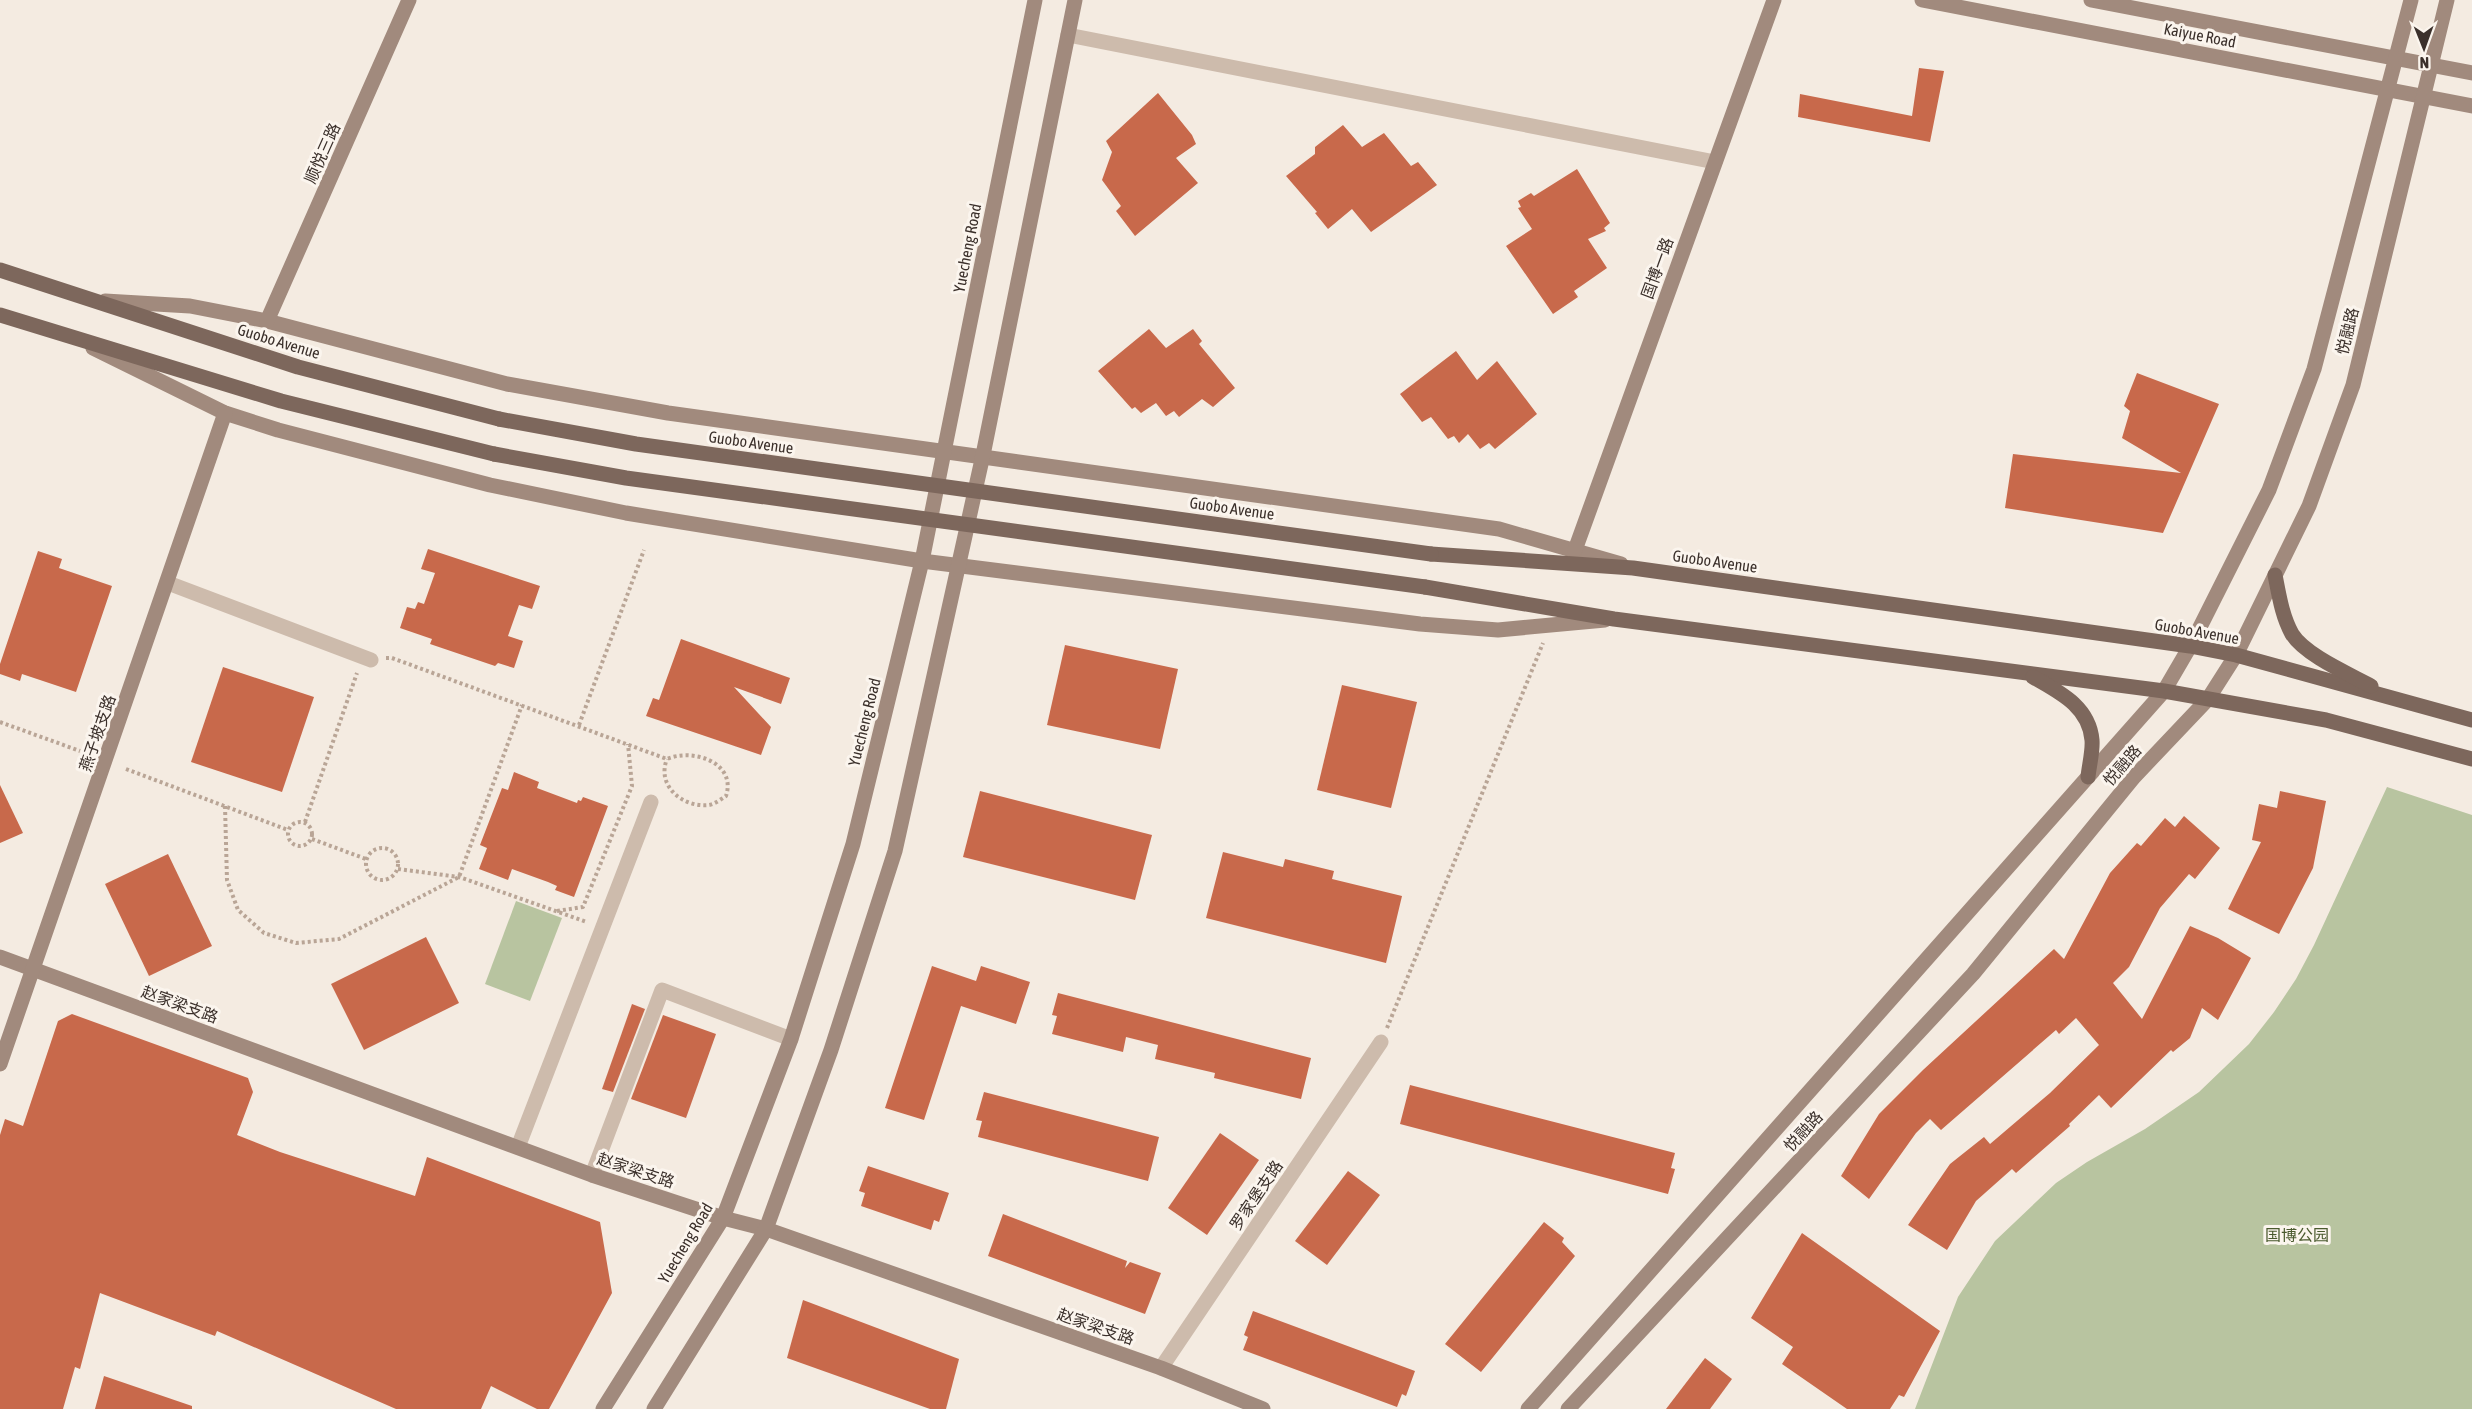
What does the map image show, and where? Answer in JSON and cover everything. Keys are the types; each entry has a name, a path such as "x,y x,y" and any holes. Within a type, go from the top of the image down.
{"main road":[{"name":"Guobo Avenue","path":"0,270 298,367 499,419 636,444 1431,554 1633,568 2190,646 2236,655 2472,720"},
{"path":"0,315 282,401 494,453 626,478 1425,587 1614,619 2164,691 2326,720 2472,759"},
{"path":"2275,575 2282,611 2293,636 2310,651 2389,697"},
{"path":"2028,674 2070,699 2085,715 2092,740 2088,777"}],"street":[{"name":"顺悦三路","path":"267,321 409,0"},
{"name":"Yuecheng Road","path":"603,1409 723,1218 791,1039 853,844 922,561 1035,0"},
{"path":"654,1409 766,1229 831,1050 895,851 983,455 1076,0"},
{"name":"国博一路","path":"1575,550 1774,0"},
{"name":"Kaiyue Road","path":"1922,0 2472,106"},
{"name":"Kaiyue Road","path":"2091,0 2472,73"},
{"name":"悦融路","path":"1528,1409 2164,691 2190,646 2269,489 2314,369 2411,0"},
{"name":"悦融路","path":"1568,1409 1973,974 2133,777 2208,699 2236,655 2309,506 2353,385 2447,0"},
{"path":"1068,34 1715,162"},
{"path":"91,300 190,306 267,321 507,384 668,413 983,455 1499,529 1633,568"},
{"path":"72,337 225,413 278,430 524,492 626,513 922,561 1420,624 1498,630 1614,619"},
{"name":"燕子坡支路","path":"0,1064 225,413"},
{"path":"168,583 371,660"},
{"path":"518,1146 651,802"},
{"name":"赵家梁支路","path":"0,957 592,1175 723,1218 766,1229 1161,1368 1263,1409"},
{"path":"592,1175 662,990 791,1039"},
{"name":"罗家堡支路","path":"1161,1368 1381,1042"}],"path":[{"path":"579,725 644,550"},
{"path":"1381,1042 1550,625"},
{"path":"305,822 357,671 371,660 392,658 667,759 677,754 692,755 718,765 728,777 729,788 726,796 712,805 686,801 670,791 663,775 667,759"},
{"path":"225,806 227,880 238,910 264,933 296,943 339,939 459,877 522,705"},
{"path":"0,722 80,751"},
{"path":"557,911 583,907 632,786 628,744"},
{"path":"126,769 288,830"},
{"path":"305,822 293,824 288,830 289,839 294,845 306,845 312,839"},
{"path":"305,822 311,828 312,839"},
{"path":"312,839 366,859"},
{"path":"386,848 398,858 398,869 392,878 376,880 368,873 366,859 375,850 386,848"},
{"path":"398,869 459,877 603,928"}],"green space":[{"name":"国博公园","path":"2387,787 2472,815 2472,1409 1915,1409 1958,1297 1995,1241 2056,1183 2087,1162 2145,1129 2199,1092 2249,1044 2274,1012 2296,979 2314,945"},
{"path":"516,901 562,918 530,1001 485,984"}],"building":[{"path":"1919,68 1944,71 1930,142 1798,117 1800,94 1912,116"},
{"path":"1158,93 1192,135 1196,144 1176,158 1198,183 1135,236 1116,211 1121,206 1102,180 1112,152 1106,141"},
{"path":"1343,125 1362,147 1384,133 1411,166 1418,162 1437,185 1371,232 1352,209 1328,229 1315,213 1317,212 1286,176 1315,154 1315,147"},
{"path":"1577,169 1610,223 1604,228 1606,231 1588,239 1607,268 1574,291 1578,297 1553,314 1506,246 1532,229 1518,208 1521,207 1518,201 1531,193 1534,196"},
{"path":"1149,329 1166,348 1193,329 1202,341 1199,344 1235,388 1213,407 1202,399 1179,417 1174,411 1166,416 1156,403 1141,413 1135,407 1132,409 1098,371"},
{"path":"1456,351 1477,380 1497,361 1537,414 1495,449 1489,443 1480,449 1468,434 1459,443 1454,436 1448,439 1431,417 1422,422 1400,394"},
{"path":"2137,373 2219,404 2163,533 2005,508 2013,454 2181,473 2122,438 2130,411 2124,406"},
{"path":"428,549 540,586 532,609 519,605 508,636 523,641 514,668 498,663 495,666 430,644 432,639 400,628 407,607 415,609 418,602 424,604 435,573 421,569"},
{"path":"38,551 62,559 59,568 112,586 76,692 22,674 20,681 0,674 0,664"},
{"path":"681,639 790,678 781,704 734,687 771,727 761,755 646,716 653,698 659,700"},
{"path":"1065,645 1178,669 1160,749 1047,725"},
{"path":"223,667 314,697 282,792 191,762"},
{"path":"1342,685 1417,702 1391,808 1317,790"},
{"path":"514,772 539,782 537,788 577,803 583,797 608,806 574,897 555,890 557,886 512,869 508,880 479,869 487,848 480,845 502,788 508,790"},
{"path":"0,785 23,833 0,843"},
{"path":"980,791 1152,835 1135,900 963,857"},
{"path":"2280,791 2326,801 2313,868 2279,934 2228,909 2261,842 2252,840 2259,804 2277,808"},
{"path":"2184,816 2220,848 2195,879 2189,874 2160,908 2129,967 2113,983 2142,1019 2190,926 2218,938 2251,958 2218,1020 2202,1008 2190,1038 2173,1052 2171,1050 2111,1108 2099,1095 2069,1124 2070,1126 2016,1173 2012,1169 1976,1201 1947,1250 1908,1225 1950,1164 1984,1137 1990,1144 2050,1093 2099,1045 2076,1018 2059,1034 2056,1030 1941,1130 1930,1119 1916,1133 1869,1199 1841,1176 1879,1114 1923,1070 2054,949 2064,959 2110,873 2137,843 2141,846 2165,818 2175,827"},
{"path":"1223,852 1283,867 1285,859 1334,871 1332,879 1402,896 1386,963 1206,918"},
{"path":"168,854 212,946 149,976 105,884"},
{"path":"426,937 459,1003 364,1050 331,984"},
{"path":"932,966 976,981 981,966 1030,982 1016,1024 961,1006 924,1120 885,1108"},
{"path":"1058,993 1311,1058 1301,1099 1214,1078 1215,1073 1155,1059 1158,1045 1126,1037 1123,1052 1052,1034 1057,1016 1052,1015"},
{"path":"632,1004 645,1009 613,1092 602,1089"},
{"path":"72,1014 248,1078 253,1092 237,1135 280,1152 415,1196 427,1157 600,1222 612,1293 549,1409 537,1409 491,1386 481,1409 396,1409 217,1331 215,1336 100,1293 80,1369 75,1367 63,1409 0,1409 0,1135 5,1119 23,1126 58,1021"},
{"path":"663,1015 716,1034 686,1118 631,1099"},
{"path":"1410,1085 1675,1153 1671,1168 1675,1169 1668,1194 1400,1124"},
{"path":"984,1092 1159,1137 1148,1181 978,1137 982,1121 976,1120"},
{"path":"1220,1133 1259,1160 1207,1235 1168,1208"},
{"path":"868,1166 949,1193 939,1222 934,1220 931,1230 861,1206 865,1193 859,1191"},
{"path":"1348,1171 1380,1195 1327,1265 1295,1241"},
{"path":"1003,1214 1127,1261 1125,1268 1130,1262 1161,1273 1145,1314 988,1256"},
{"path":"1544,1222 1564,1238 1562,1242 1575,1256 1481,1372 1445,1344"},
{"path":"1802,1233 1940,1331 1904,1397 1899,1395 1890,1409 1847,1409 1782,1364 1793,1347 1751,1318"},
{"path":"803,1300 959,1359 946,1409 930,1409 787,1358"},
{"path":"1253,1311 1415,1371 1406,1396 1402,1394 1397,1407 1243,1350 1248,1337 1244,1335"},
{"path":"1705,1358 1732,1379 1710,1409 1666,1409"},
{"path":"104,1376 192,1406 192,1409 95,1409"}]}
